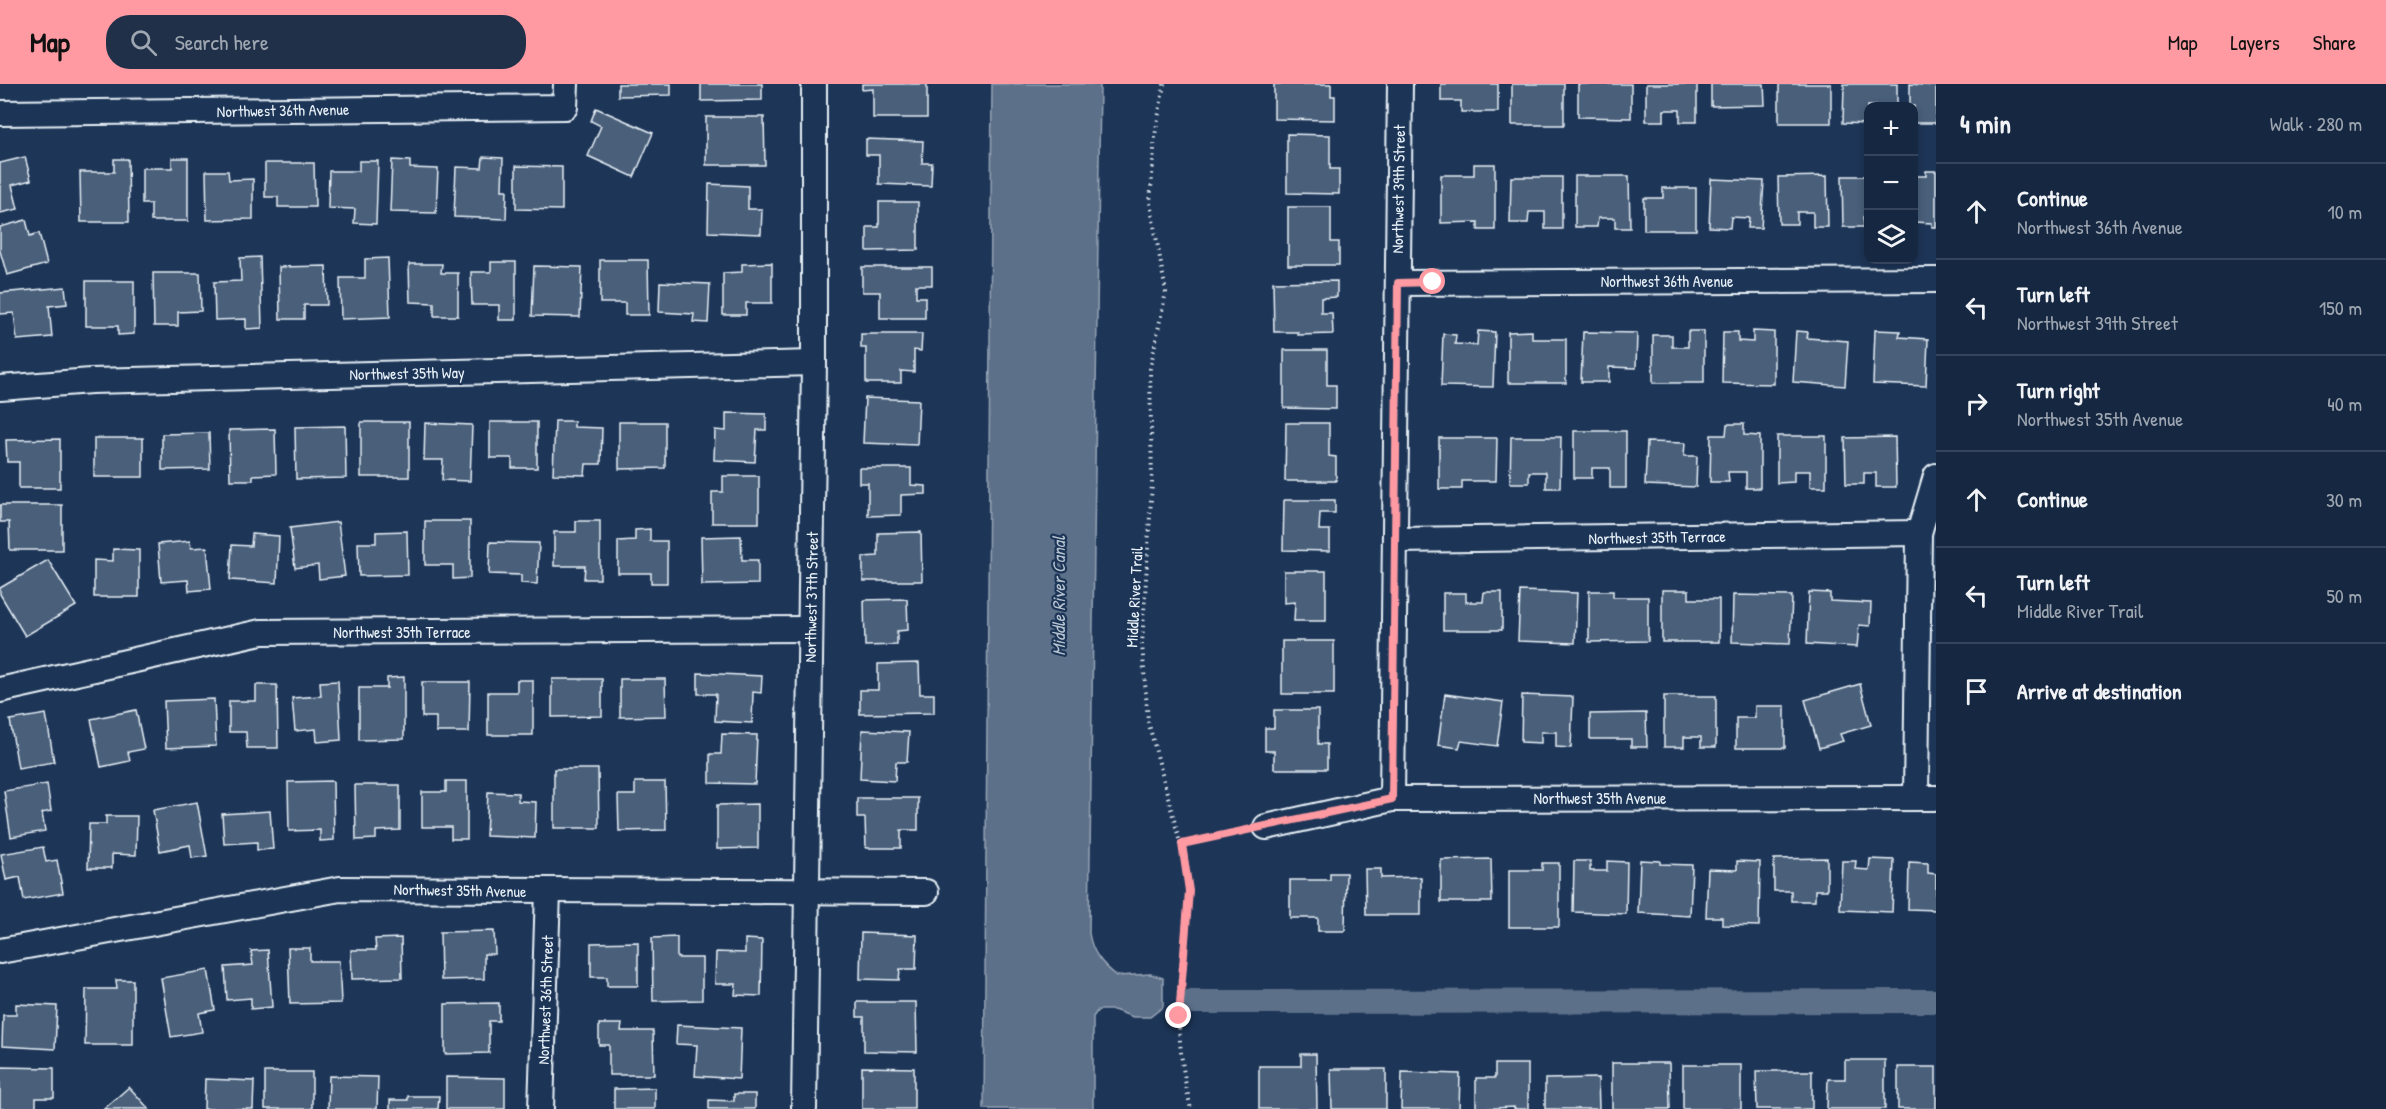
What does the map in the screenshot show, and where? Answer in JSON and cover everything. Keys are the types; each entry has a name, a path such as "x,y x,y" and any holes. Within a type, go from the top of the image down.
{"street":[{"name":"Northwest 37th Street","path":"804,1109 814,363 814,84"},
{"name":"Northwest 39th Street","path":"1392,799 1400,84"},
{"name":"Northwest 36th Avenue","path":"0,113 566,96"},
{"name":"Northwest 36th Avenue","path":"1398,283 1936,280"},
{"name":"Northwest 35th Way","path":"0,388 91,381 814,363"},
{"path":"1926,798 1920,533 1936,476"},
{"name":"Northwest 35th Terrace","path":"1395,540 1920,533"},
{"name":"Northwest 35th Terrace","path":"0,690 261,632 810,629"},
{"name":"Northwest 35th Avenue","path":"1266,827 1392,799 1926,798"},
{"name":"Northwest 35th Avenue","path":"0,951 340,889 926,892"},
{"name":"Northwest 36th Street","path":"541,1109 548,891"}],"path":[{"name":"Middle River Trail","path":"1164,84 1155,136 1150,203 1166,292 1150,369 1152,483 1142,644 1148,722 1164,788 1182,844 1189,891 1179,1016 1183,1072 1191,1109"},
{"path":"1182,844 1266,827"}],"water":[{"name":"Middle River Canal","path":"992,84 1100,84 1089,933 1098,958 1117,976 1151,974 1163,978 1163,1007 1150,1017 1133,1017 1114,1010 1098,1010 1093,1017 1093,1109 984,1109"}],"building":[{"path":"618,84 671,84 671,95 618,96"},
{"path":"701,84 762,84 762,100 701,101"},
{"path":"862,84 927,84 927,118 873,118 873,89 862,90"},
{"path":"1274,84 1331,84 1331,96 1335,96 1335,120 1274,119"},
{"path":"1441,84 1498,84 1498,112 1461,112 1461,101 1441,101"},
{"path":"1512,84 1564,84 1564,125 1512,125"},
{"path":"1578,84 1631,84 1631,118 1578,117"},
{"path":"1646,84 1697,84 1697,122 1680,122 1680,110 1664,110 1664,121 1646,121"},
{"path":"1711,84 1764,84 1765,105 1711,106"},
{"path":"1779,84 1831,84 1831,123 1779,123"},
{"path":"1844,84 1897,84 1897,102 1864,102 1864,124 1843,123"},
{"path":"1910,84 1936,86 1936,123 1918,123 1918,102 1910,102"},
{"path":"596,108 653,133 634,177 588,156 601,126 591,121"},
{"path":"706,117 764,117 765,165 706,165"},
{"path":"1287,134 1330,135 1330,169 1339,169 1339,194 1287,193"},
{"path":"866,139 923,141 922,163 932,163 931,186 879,184 879,155 866,155"},
{"path":"25,157 31,180 12,185 18,209 0,213 0,163"},
{"path":"483,157 503,158 502,190 507,190 506,219 454,217 456,167 482,168"},
{"path":"172,158 188,158 188,221 151,221 151,204 142,204 142,168 172,168"},
{"path":"114,159 128,159 129,222 81,222 80,172 114,172"},
{"path":"392,160 410,161 410,168 438,169 436,213 390,212"},
{"path":"359,161 378,161 376,224 354,223 355,209 328,208 329,171 359,171"},
{"path":"265,163 314,163 315,207 278,207 278,197 265,197"},
{"path":"1474,164 1495,164 1495,230 1478,230 1478,222 1441,223 1441,175 1474,175"},
{"path":"516,166 562,167 562,210 516,209"},
{"path":"206,171 228,171 229,180 253,179 253,219 207,220"},
{"path":"1926,171 1936,171 1936,227 1932,227 1932,223 1918,222 1918,176 1926,176"},
{"path":"1575,176 1629,176 1630,228 1615,228 1615,218 1598,218 1597,227 1575,227"},
{"path":"1827,176 1828,227 1813,227 1813,212 1797,212 1797,224 1779,224 1778,177"},
{"path":"1842,176 1864,176 1864,227 1843,227"},
{"path":"1511,177 1562,177 1562,229 1545,229 1545,212 1529,212 1528,223 1510,223"},
{"path":"1711,179 1764,181 1761,228 1748,228 1749,218 1731,217 1730,228 1709,227"},
{"path":"709,184 748,186 748,209 762,209 761,234 708,232"},
{"path":"1663,188 1696,188 1696,230 1644,230 1644,198 1663,198"},
{"path":"879,202 918,202 918,250 867,251 867,227 879,227"},
{"path":"1288,207 1331,207 1331,242 1339,242 1339,265 1288,265"},
{"path":"26,220 30,236 39,233 47,264 7,275 0,251 0,227"},
{"path":"260,257 262,328 246,329 246,319 215,320 214,282 241,281 240,258"},
{"path":"388,258 390,317 341,319 340,278 365,278 365,259"},
{"path":"600,260 648,260 649,315 625,315 625,303 600,303"},
{"path":"491,262 516,262 516,320 499,320 499,305 472,305 471,272 491,272"},
{"path":"772,263 772,303 746,303 746,315 723,315 723,273 742,272 742,264"},
{"path":"409,264 442,264 441,273 458,273 458,316 434,316 434,303 410,302"},
{"path":"326,266 327,305 304,305 304,319 280,319 279,267"},
{"path":"534,266 582,267 580,317 532,316"},
{"path":"862,267 932,267 932,285 916,285 916,297 925,297 925,318 880,318 880,292 862,292"},
{"path":"153,273 200,273 201,311 178,312 178,326 154,326"},
{"path":"86,281 134,281 134,334 118,335 118,326 86,326"},
{"path":"1337,281 1337,297 1321,298 1321,313 1332,313 1333,334 1298,335 1298,332 1274,332 1273,282"},
{"path":"660,282 710,284 708,323 693,322 694,314 659,312"},
{"path":"65,287 67,304 49,306 52,337 17,340 14,313 0,314 0,293"},
{"path":"1875,330 1900,331 1899,337 1928,339 1926,386 1873,384"},
{"path":"1478,331 1495,332 1493,387 1441,386 1443,334 1456,335 1455,344 1477,345"},
{"path":"1532,331 1532,339 1566,339 1566,383 1508,383 1508,332"},
{"path":"1688,331 1704,331 1704,383 1653,383 1653,335 1672,335 1672,347 1688,347"},
{"path":"1753,331 1774,332 1774,384 1722,383 1723,332 1738,332 1738,341 1753,342"},
{"path":"1796,331 1808,332 1807,338 1848,341 1845,386 1793,382"},
{"path":"1583,332 1637,333 1636,368 1609,367 1609,382 1581,382"},
{"path":"861,334 922,334 921,351 914,350 914,372 901,371 901,383 866,383 866,348 861,348"},
{"path":"1284,350 1327,350 1327,385 1336,385 1336,409 1284,408"},
{"path":"865,398 919,400 917,445 863,443"},
{"path":"726,413 766,414 766,430 757,430 755,462 714,460 715,430 726,431"},
{"path":"555,421 574,421 574,427 602,428 601,464 586,464 585,475 553,474"},
{"path":"361,422 409,422 409,477 361,477"},
{"path":"490,422 537,422 537,468 512,468 512,458 490,458"},
{"path":"619,422 665,422 665,468 619,469"},
{"path":"425,423 472,425 470,481 442,480 443,460 424,460"},
{"path":"1286,423 1329,423 1329,456 1336,457 1336,481 1285,481"},
{"path":"1727,424 1744,424 1744,435 1760,436 1760,488 1746,488 1746,472 1728,472 1729,482 1710,482 1711,435 1726,435"},
{"path":"345,426 346,478 296,479 295,427"},
{"path":"275,429 276,474 253,475 253,480 230,480 229,430"},
{"path":"1574,431 1626,431 1626,488 1610,488 1610,468 1592,468 1592,478 1574,478"},
{"path":"209,433 210,469 162,470 162,434"},
{"path":"1777,436 1826,436 1826,487 1810,487 1810,471 1794,471 1794,482 1777,483"},
{"path":"1511,437 1561,437 1560,488 1546,488 1546,472 1529,472 1529,483 1510,483"},
{"path":"1895,437 1896,487 1876,487 1876,473 1864,473 1864,484 1846,484 1845,438"},
{"path":"94,438 143,438 143,477 94,477"},
{"path":"1439,438 1497,438 1496,481 1462,481 1462,489 1439,489"},
{"path":"60,439 60,488 19,488 19,462 7,462 6,440"},
{"path":"1647,442 1685,443 1684,456 1697,456 1696,487 1645,485"},
{"path":"859,468 911,468 911,485 926,486 926,494 901,495 901,515 868,516 868,483 859,483"},
{"path":"723,476 759,476 759,523 712,523 712,492 723,492"},
{"path":"1284,500 1335,500 1335,513 1320,513 1319,530 1330,530 1330,551 1283,550"},
{"path":"0,505 62,505 62,550 10,550 9,522 0,522"},
{"path":"425,521 470,521 470,578 453,579 453,565 425,565"},
{"path":"576,521 600,521 600,579 584,579 585,566 554,566 554,532 576,532"},
{"path":"338,522 345,576 319,579 318,565 295,568 290,528"},
{"path":"650,529 650,541 667,541 667,583 651,583 651,573 618,573 618,541 635,540 635,530"},
{"path":"407,531 408,575 359,576 358,543 376,543 376,532"},
{"path":"921,532 922,581 863,581 863,557 878,556 878,533"},
{"path":"252,534 279,536 277,583 230,580 232,545 251,546"},
{"path":"741,536 742,560 758,560 758,584 702,585 701,537"},
{"path":"190,541 191,548 207,547 211,589 189,591 188,580 161,582 158,544"},
{"path":"490,542 539,543 537,584 521,583 521,575 489,574"},
{"path":"113,549 139,550 139,597 94,597 94,560 113,561"},
{"path":"48,560 76,606 25,636 0,594 0,588"},
{"path":"1284,571 1326,571 1326,621 1294,621 1295,602 1284,603"},
{"path":"1662,590 1689,590 1689,599 1719,599 1719,642 1662,642"},
{"path":"1520,591 1577,593 1575,643 1518,641"},
{"path":"1589,591 1613,591 1613,597 1648,597 1648,641 1589,642"},
{"path":"1484,592 1502,592 1502,630 1443,630 1443,593 1466,593 1466,602 1483,602"},
{"path":"1809,592 1830,593 1830,601 1871,603 1870,626 1859,625 1857,647 1807,644"},
{"path":"1733,595 1792,596 1790,644 1732,642"},
{"path":"907,599 908,630 897,631 897,645 865,646 864,600"},
{"path":"1282,641 1334,641 1334,694 1282,694"},
{"path":"919,663 920,694 934,694 934,713 860,714 860,690 878,690 878,664"},
{"path":"698,673 762,676 761,693 753,692 752,723 715,721 716,694 698,694"},
{"path":"404,677 404,739 359,740 359,688 387,688 387,678"},
{"path":"552,679 602,679 602,716 552,717"},
{"path":"620,679 665,679 666,716 620,717"},
{"path":"517,680 533,680 533,735 488,735 488,692 517,692"},
{"path":"338,681 341,740 317,742 316,729 295,731 292,698 321,696 320,682"},
{"path":"422,682 470,682 469,732 436,732 436,717 422,717"},
{"path":"1860,684 1871,725 1840,734 1843,741 1819,748 1805,700"},
{"path":"256,685 277,685 278,748 247,748 246,732 229,732 229,701 256,701"},
{"path":"1445,694 1503,702 1497,746 1461,741 1459,748 1438,745"},
{"path":"1522,695 1573,697 1571,748 1556,747 1556,732 1541,732 1541,743 1521,742"},
{"path":"1664,696 1716,696 1716,747 1701,747 1701,737 1684,737 1684,747 1664,747"},
{"path":"214,699 216,746 166,748 164,701"},
{"path":"1755,706 1785,706 1785,748 1736,748 1736,718 1755,718"},
{"path":"136,710 144,749 128,752 130,761 101,767 91,719"},
{"path":"1274,710 1318,710 1318,744 1327,744 1327,769 1274,769 1274,751 1265,751 1265,728 1274,728"},
{"path":"1646,713 1647,747 1631,747 1631,739 1590,739 1590,714"},
{"path":"46,714 54,762 18,768 10,720"},
{"path":"862,730 909,732 907,762 896,762 895,781 860,779"},
{"path":"722,734 757,735 755,784 710,783 710,754 721,754"},
{"path":"554,769 598,769 599,828 554,828"},
{"path":"333,781 334,840 320,841 320,830 289,831 288,782"},
{"path":"446,781 467,781 467,839 451,839 451,827 422,827 422,792 446,792"},
{"path":"635,782 665,782 666,830 619,831 618,795 635,795"},
{"path":"47,784 51,811 42,813 45,831 11,837 4,791"},
{"path":"355,785 400,785 400,830 376,831 376,839 356,840"},
{"path":"488,792 518,793 518,801 536,802 535,838 486,836"},
{"path":"857,798 918,798 918,830 901,830 901,848 866,848 865,818 857,818"},
{"path":"197,802 207,856 192,858 190,845 160,851 153,810"},
{"path":"758,804 758,848 717,849 717,805"},
{"path":"270,811 273,849 257,850 257,842 224,844 222,814"},
{"path":"106,816 137,816 136,855 112,854 112,868 88,868 89,824 106,824"},
{"path":"43,847 46,862 57,860 63,893 24,900 20,877 6,880 1,854"},
{"path":"1827,858 1827,890 1815,890 1815,901 1791,901 1791,891 1774,891 1774,859"},
{"path":"1491,859 1492,902 1441,902 1441,860"},
{"path":"1870,859 1894,860 1892,912 1840,910 1842,861 1856,861 1855,869 1869,870"},
{"path":"1640,860 1660,861 1660,864 1692,865 1690,916 1638,913"},
{"path":"1574,861 1590,861 1590,871 1607,871 1607,861 1627,862 1626,914 1573,912"},
{"path":"1737,861 1760,862 1759,926 1722,925 1722,917 1706,917 1708,869 1737,870"},
{"path":"1909,862 1928,863 1928,873 1936,874 1936,910 1908,909"},
{"path":"1542,863 1559,863 1559,927 1509,927 1509,870 1542,870"},
{"path":"1365,869 1381,869 1381,878 1421,877 1421,915 1366,915"},
{"path":"1330,873 1346,873 1345,931 1318,931 1318,918 1290,918 1290,880 1330,880"},
{"path":"494,931 495,954 484,954 484,979 441,980 440,932"},
{"path":"861,933 917,935 916,969 900,969 899,980 860,979"},
{"path":"677,937 677,958 702,958 702,1000 653,1001 652,938"},
{"path":"401,938 402,978 352,979 351,950 376,950 375,939"},
{"path":"745,939 762,940 761,996 735,995 736,984 715,984 716,952 745,953"},
{"path":"638,942 638,986 607,986 607,977 591,977 591,943"},
{"path":"288,948 310,948 310,961 339,961 341,1003 290,1004"},
{"path":"268,950 272,1007 251,1009 251,998 227,1000 225,967 253,965 251,951"},
{"path":"208,970 215,1010 199,1013 202,1032 171,1037 161,978"},
{"path":"116,980 133,980 133,1045 85,1045 86,989 117,989"},
{"path":"857,1002 916,1002 917,1052 864,1051 864,1017 857,1017"},
{"path":"499,1003 499,1021 489,1021 489,1053 445,1054 445,1004"},
{"path":"16,1004 57,1006 55,1049 2,1046 3,1015 16,1015"},
{"path":"599,1024 622,1024 621,1031 653,1031 654,1075 609,1075 609,1045 599,1045"},
{"path":"677,1025 741,1028 739,1079 695,1076 697,1045 676,1044"},
{"path":"1301,1054 1316,1054 1317,1109 1259,1109 1259,1066 1301,1066"},
{"path":"1845,1060 1885,1060 1885,1109 1827,1109 1828,1079 1845,1079"},
{"path":"1612,1063 1669,1063 1670,1109 1612,1109"},
{"path":"1495,1064 1528,1064 1528,1109 1514,1109 1514,1107 1476,1109 1476,1078 1495,1078"},
{"path":"1683,1065 1741,1065 1741,1109 1683,1109"},
{"path":"0,1067 54,1068 54,1098 36,1098 36,1109 0,1109"},
{"path":"862,1067 914,1068 914,1109 862,1109"},
{"path":"1898,1067 1936,1067 1936,1109 1898,1109"},
{"path":"1331,1069 1386,1069 1386,1109 1332,1109"},
{"path":"1756,1071 1812,1071 1812,1109 1757,1109"},
{"path":"265,1072 312,1072 312,1109 265,1109"},
{"path":"1402,1072 1460,1074 1459,1109 1401,1109"},
{"path":"329,1076 378,1077 377,1109 328,1109"},
{"path":"446,1077 505,1078 505,1109 446,1109"},
{"path":"1598,1078 1599,1109 1545,1109 1545,1079"},
{"path":"205,1079 254,1081 253,1109 204,1109"},
{"path":"129,1087 149,1109 104,1109"},
{"path":"655,1088 655,1109 614,1109 614,1089"},
{"path":"734,1094 755,1094 755,1109 709,1109 709,1100 734,1101"},
{"path":"408,1096 439,1096 438,1109 390,1109 390,1100 408,1100"}],"waterway":[{"path":"1191,1002 1936,1001"}],"route":[{"path":"1179,1016 1189,891 1182,844 1392,799 1398,283 1433,282"}]}
